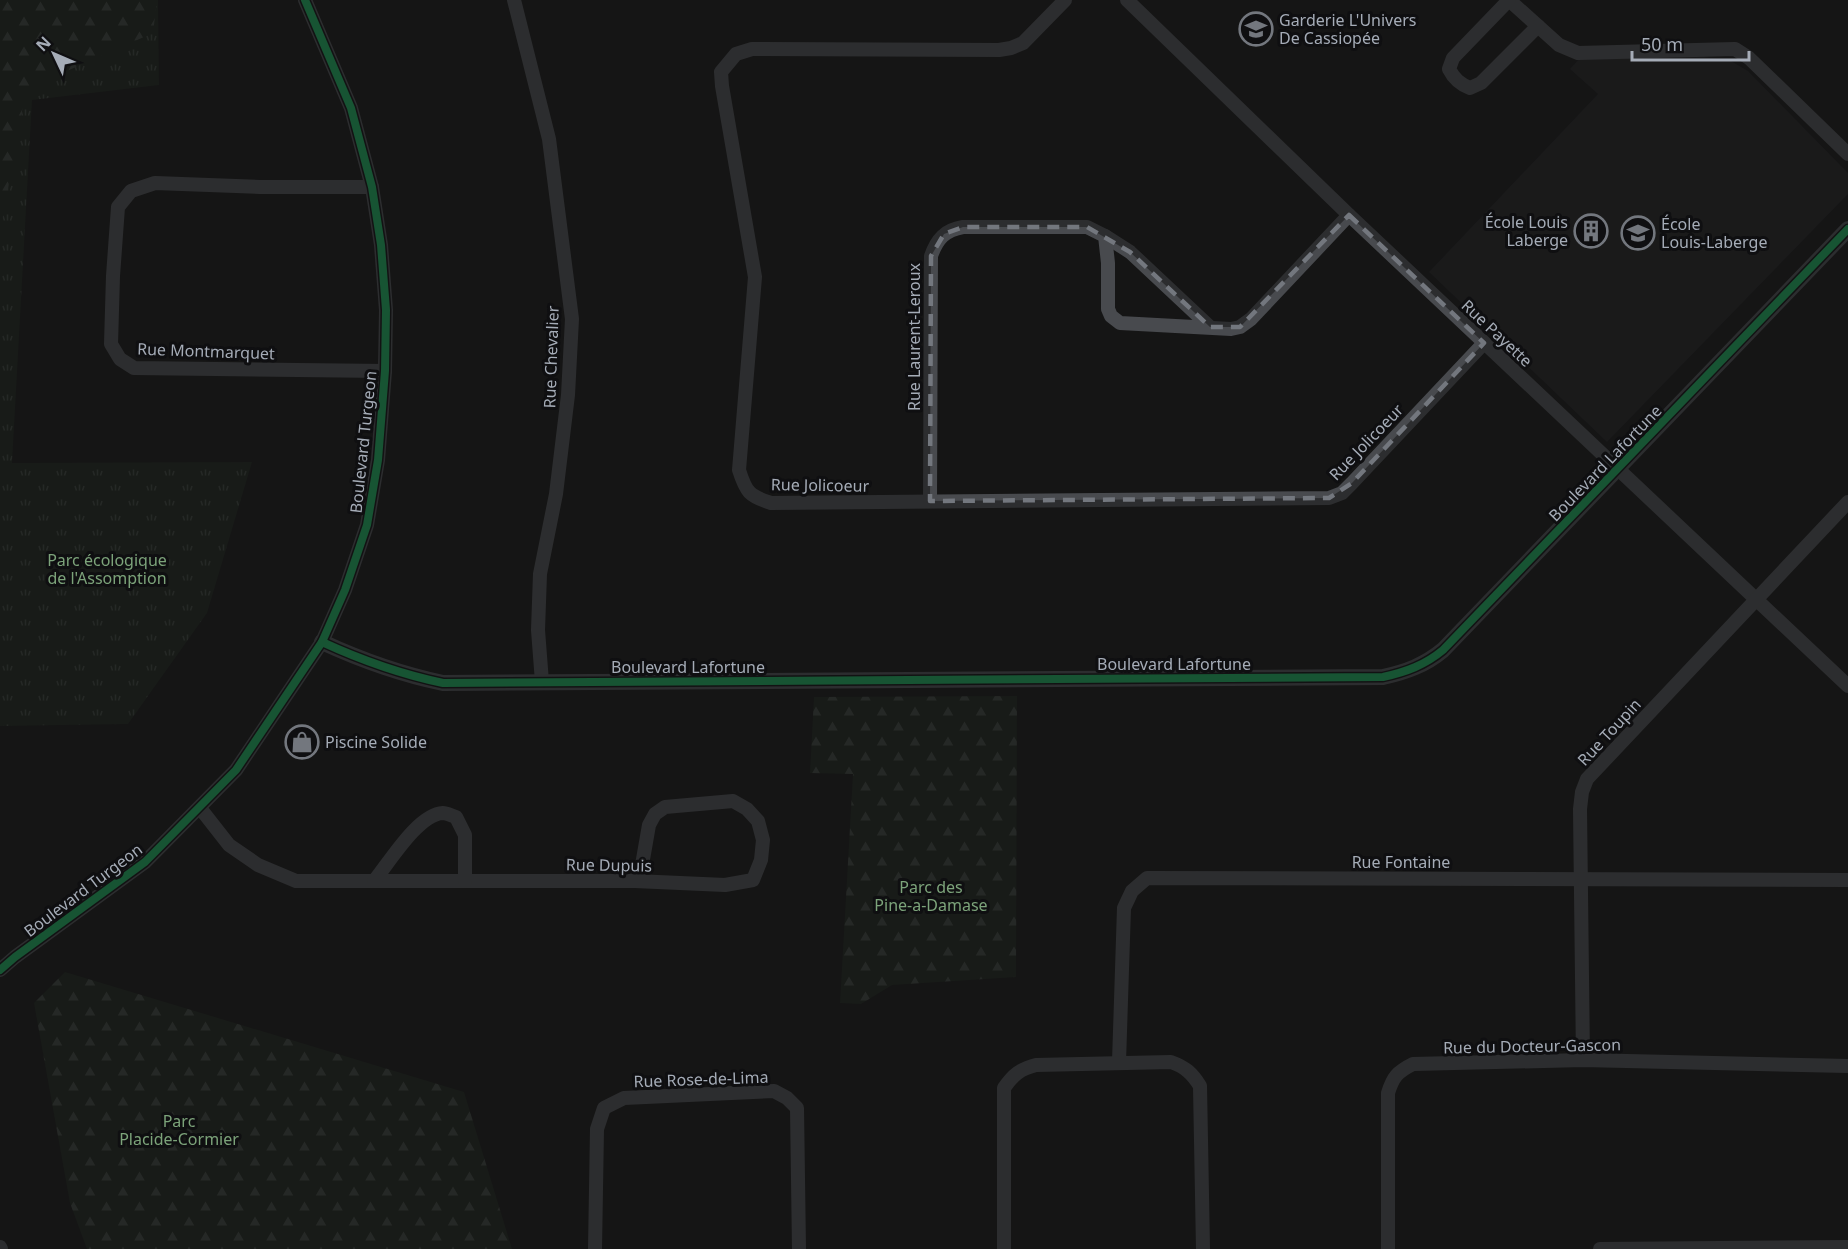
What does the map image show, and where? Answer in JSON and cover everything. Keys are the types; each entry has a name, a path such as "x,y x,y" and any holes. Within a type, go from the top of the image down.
{"street":[{"name":"Boulevard Turgeon","path":"0,970 145,862 236,770 322,642 345,590 367,525 378,460 385,371 386,310 381,245 372,187 351,108 305,0"},
{"name":"Rue Chevalier","path":"514,0 549,139 572,319 568,395 556,494 540,574 538,630 542,682"},
{"name":"Rue Jolicoeur","path":"1065,0 1023,43 1011,48 999,50 752,49 736,54 721,72 723,97 755,277 739,470 745,489 755,498 771,503 1329,498 1341,493 1352,483 1484,343"},
{"name":"Rue Payette","path":"1127,0 1349,215 1848,686"},
{"path":"1538,26 1481,83 1470,87 1461,84 1452,76 1449,69 1454,58 1509,0 1538,26 1559,45 1578,53 1736,49 1749,58 1848,154"},
{"name":"Rue Montmarquet","path":"372,187 260,187 155,183 131,190 118,207 111,344 120,359 134,368 385,371"},
{"path":"1105,236 1108,263 1108,309 1115,320 1128,325 1231,329 1240,327 1251,319 1349,215"},
{"name":"Rue Laurent-Leroux","path":"930,501 931,256 936,242 944,234 954,228 963,227 1087,227 1130,252 1210,327"},
{"name":"Boulevard Lafortune","path":"322,642 375,664 443,683 1383,677 1417,667 1443,650 1848,229"},
{"name":"Rue Toupin","path":"1583,1060 1580,808 1582,792 1587,779 1848,502"},
{"name":"Rue Dupuis","path":"200,808 229,845 258,865 296,881 635,881 725,885 753,880 761,860 764,840 758,821 747,809 733,801 665,807 655,814 648,825 642,865 635,881"},
{"path":"374,881 417,829 430,817 444,813 456,817 465,835 465,880"},
{"name":"Rue Fontaine","path":"1119,1062 1124,908 1132,891 1147,878 1848,880"},
{"name":"Rue du Docteur-Gascon","path":"1388,1249 1388,1094 1393,1079 1413,1064 1583,1060 1848,1066"},
{"path":"1004,1249 1004,1088 1012,1076 1024,1068 1036,1065 1119,1062 1171,1062 1183,1066 1200,1086 1203,1249"},
{"name":"Rue Rose-de-Lima","path":"595,1249 597,1129 604,1108 624,1098 774,1091 787,1098 797,1108 799,1249"},
{"path":"1600,1249 1848,1247"}],"highlighted area":[{"path":"1349,215 1484,343 1352,483 1329,498 930,501 931,256 944,234 963,227 1087,227 1130,252 1210,327 1240,327"}],"shaded area":[{"name":"École Louis-Laberge","path":"1704,57 1731,61 1748,71 1848,173 1848,194 1607,442 1429,272 1598,94 1570,69 1579,59"}],"green space":[{"name":"Parc écologique de l'Assomption","path":"0,0 158,0 159,85 32,100 12,463 252,462 207,613 128,724 0,726"},
{"path":"0,0 157,0 153,33 26,89 0,232"},
{"name":"Parc des Pine-a-Damase","path":"1017,696 1016,977 892,985 861,1004 840,1003 853,774 810,773 814,697"},
{"name":"Parc Placide-Cormier","path":"65,972 464,1092 512,1249 87,1249 70,1203 34,1003"}],"cycle path":[{"path":"0,970 145,862 236,770 322,642 345,590 367,525 378,460 385,371 386,310 381,245 372,187 351,108 305,0"},
{"path":"322,642 381,666 443,683 1383,677 1391,675 1422,664 1443,650 1848,229"}],"place":[{"name":"Garderie L'Univers De Cassiopée","path":"1256,29"},
{"name":"École Louis Laberge","path":"1591,231"},
{"name":"École Louis-Laberge","path":"1638,233"},
{"name":"Piscine Solide","path":"302,742"}]}
